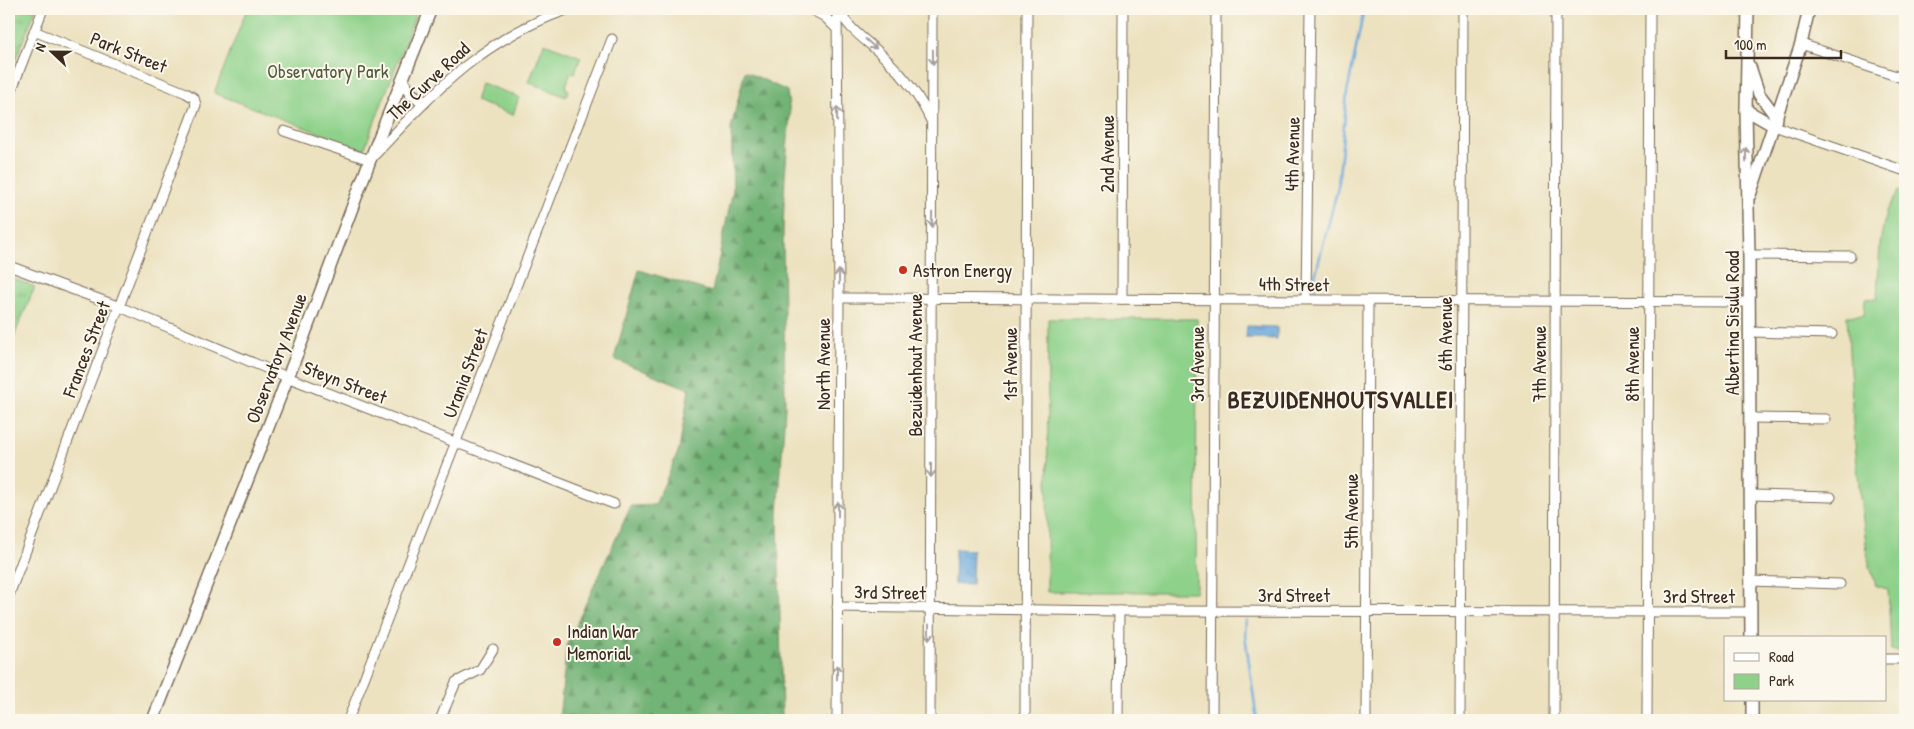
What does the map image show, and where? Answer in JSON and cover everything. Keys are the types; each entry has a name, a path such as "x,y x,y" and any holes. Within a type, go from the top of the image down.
{"main road":[{"name":"Observatory Avenue","path":"153,720 288,377 370,160 431,9"},
{"name":"Albertina Sisulu Road","path":"1748,9 1746,110 1749,255 1751,636"},
{"path":"1747,204 1802,40 1809,9"},
{"path":"1802,40 1818,9"},
{"path":"1748,56 1759,94 1775,122"},
{"path":"402,81 411,94 424,102"},
{"path":"1746,110 1775,122"},
{"path":"1752,702 1752,720"}],"street":[{"path":"9,97 43,9"},
{"name":"The Curve Road","path":"370,160 424,102 454,74 494,45 538,20 569,9"},
{"path":"810,9 825,17 836,28"},
{"path":"838,9 844,20 886,58 912,87 924,105 933,124"},
{"name":"North Avenue","path":"837,720 840,298 836,28 838,9"},
{"name":"Bezuidenhout Avenue","path":"930,720 932,9"},
{"name":"1st Avenue","path":"1025,720 1027,9"},
{"name":"2nd Avenue","path":"1122,299 1123,9"},
{"name":"3rd Avenue","path":"1212,720 1216,9"},
{"name":"4th Avenue","path":"1306,299 1310,9"},
{"name":"6th Avenue","path":"1460,720 1463,9"},
{"name":"7th Avenue","path":"1554,720 1556,9"},
{"name":"8th Avenue","path":"1647,720 1650,9"},
{"path":"837,41 843,34 854,29"},
{"name":"Park Street","path":"34,30 192,96 196,103 194,114"},
{"name":"Urania Street","path":"348,720 612,39"},
{"path":"1802,40 1905,79"},
{"name":"Frances Street","path":"9,595 194,114"},
{"path":"1775,122 1905,171"},
{"path":"284,131 370,160"},
{"path":"1749,255 1850,256"},
{"name":"Steyn Street","path":"9,266 120,307 288,377 614,504"},
{"name":"4th Street","path":"840,298 1213,298 1368,301 1748,302"},
{"name":"5th Avenue","path":"1366,720 1368,301"},
{"path":"1749,332 1832,334"},
{"path":"1750,418 1826,419"},
{"path":"1751,495 1831,497"},
{"path":"1751,581 1840,584"},
{"name":"3rd Street","path":"837,607 1118,611 1751,612"},
{"path":"1118,611 1118,720"},
{"path":"440,720 456,682 480,670 493,648"},
{"path":"1886,659 1897,659"}],"green space":[{"path":"9,9 36,9 9,76"},
{"name":"Observatory Park","path":"247,9 418,9 364,150 214,93"},
{"path":"544,43 581,57 574,74 571,73 565,88 569,90 566,97 529,82"},
{"path":"745,71 787,91 790,114 783,230 785,408 778,515 782,720 559,720 567,644 631,506 655,505 679,450 689,389 614,359 639,270 712,292 733,189 731,128"},
{"path":"481,83 519,97 513,115 475,101"},
{"path":"1899,191 1905,192 1905,652 1891,650 1888,589 1876,586 1868,559 1853,421 1847,316 1864,315 1865,299 1877,298 1880,244 1886,211"},
{"path":"9,277 35,287 9,348"},
{"path":"1048,319 1197,319 1196,592 1047,592"}],"water":[{"path":"1247,326 1277,327 1277,339 1246,338"},
{"path":"955,549 973,550 972,585 954,584"}],"waterway":[{"path":"1315,290 1315,276 1338,187 1347,93 1364,9"},
{"path":"1246,620 1245,635 1257,720"}],"place":[{"name":"Astron Energy","path":"903,270"},
{"name":"Indian War Memorial","path":"557,642"}],"district":[{"name":"BEZUIDENHOUTSVALLEI","path":"1341,400"}]}
